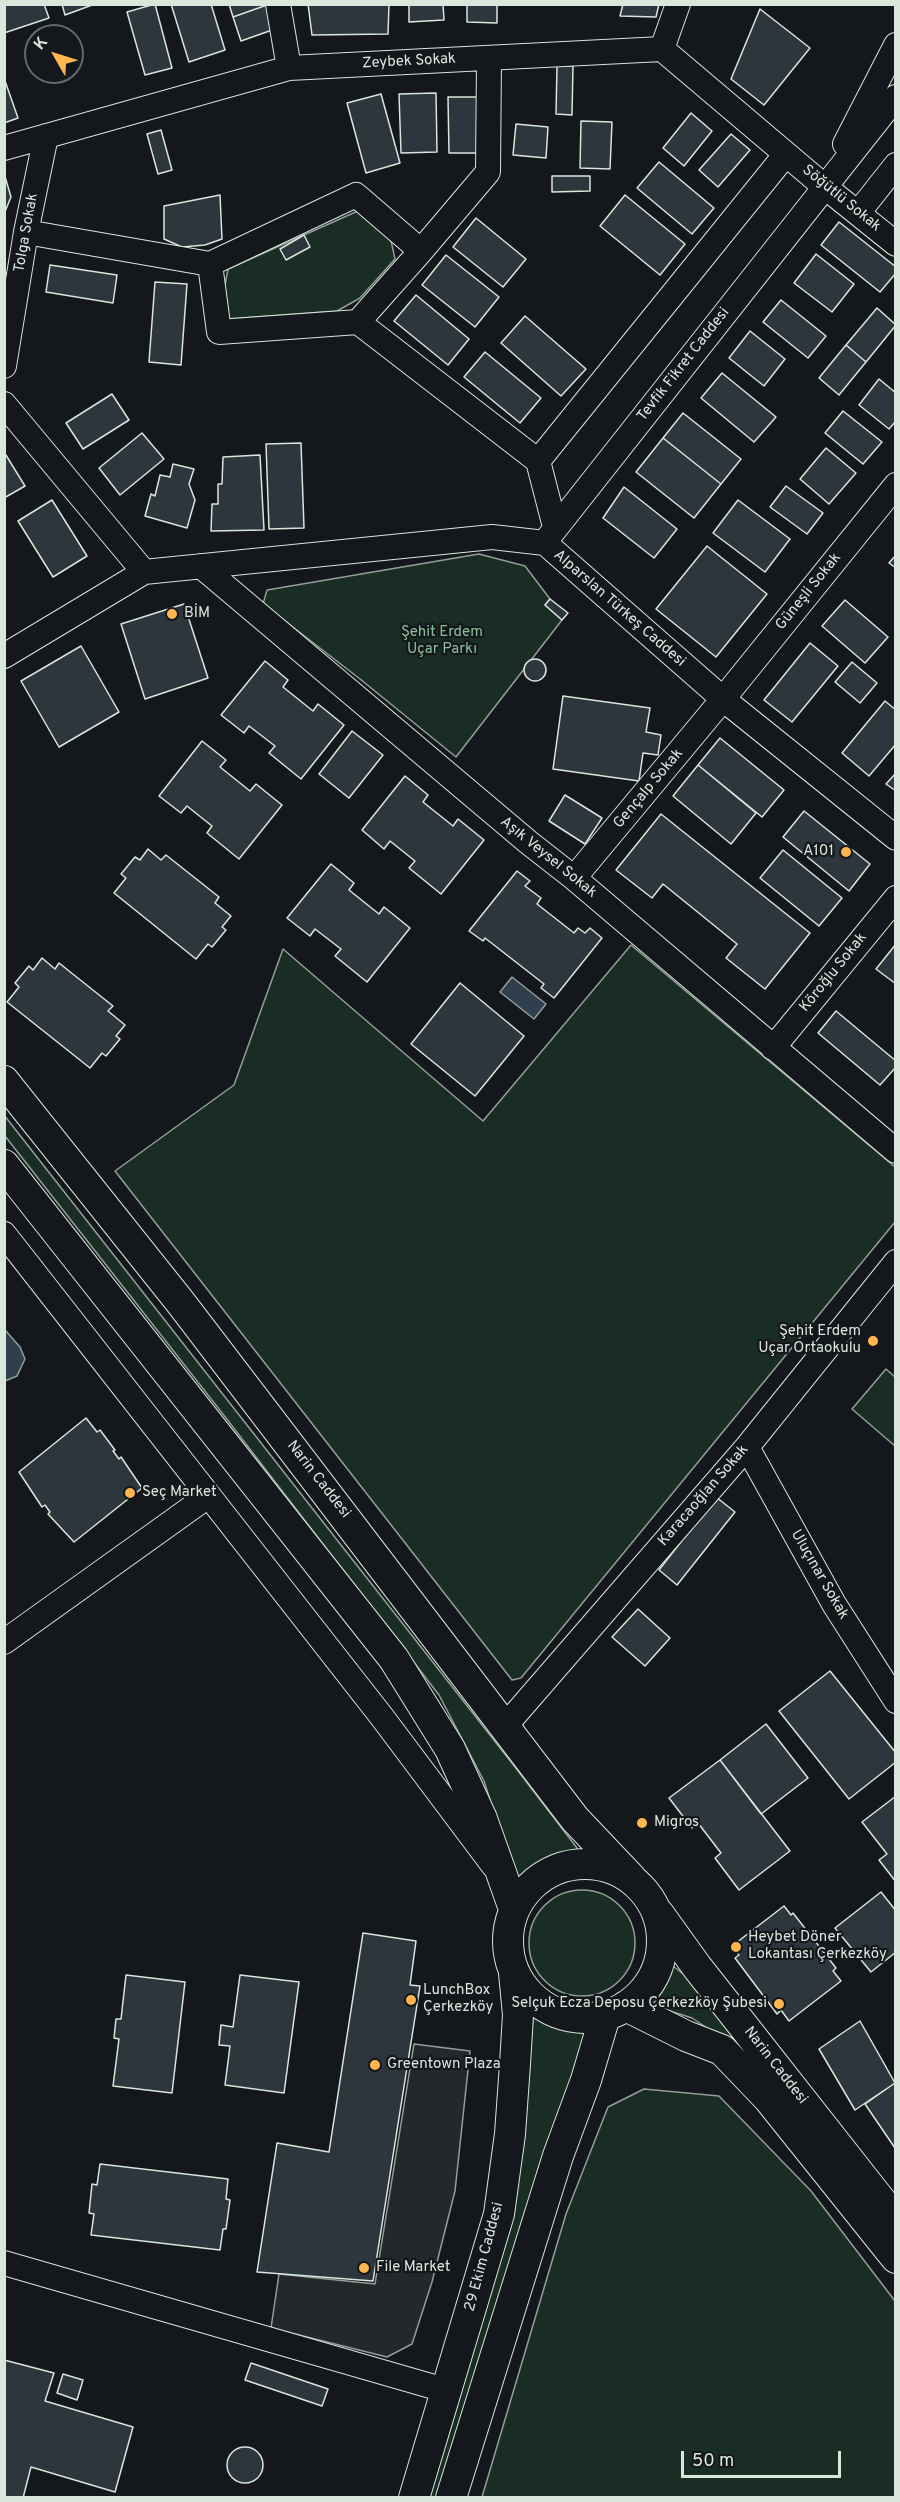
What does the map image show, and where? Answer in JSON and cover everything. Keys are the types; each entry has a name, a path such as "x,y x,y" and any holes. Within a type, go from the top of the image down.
{"main road":[{"name":"Narin Caddesi","path":"4,1081 181,1303 506,1725 575,1819 631,1878"},
{"path":"4,1165 394,1659 450,1749 482,1819 514,1909"},
{"path":"588,1863 610,1867 631,1878 646,1892 656,1910 662,1931 662,1953 655,1974 643,1992 616,2011 584,2018 562,2015 542,2006 526,1991 514,1973 508,1952 508,1930 514,1909 527,1889 544,1875 565,1865 588,1863"},
{"name":"Narin Caddesi","path":"656,1910 697,1967 895,2219"},
{"name":"29 Ekim Caddesi","path":"414,2498 448,2391 499,2214 510,2134 515,2064 518,2015 514,1973"},
{"name":"Narin Caddesi","path":"616,2011 722,2050 768,2098 896,2258"},
{"path":"451,2498 555,2167 586,2080 616,2011"}],"street":[{"path":"278,4 289,68"},
{"path":"538,461 786,154 662,49 678,4"},
{"name":"Tevfik Fikret Caddesi","path":"825,187 896,45"},
{"name":"Zeybek Sokak","path":"4,148 289,68 662,49"},
{"path":"358,322 488,172 489,58"},
{"name":"Tevfik Fikret Caddesi","path":"550,535 896,97"},
{"name":"Tolga Sokak","path":"4,366 26,232 46,136"},
{"name":"Söğütlü Sokak","path":"786,154 896,244"},
{"path":"858,213 896,165"},
{"path":"26,232 210,264 356,195 421,251"},
{"path":"210,264 219,332 358,322 538,461 550,535"},
{"path":"4,404 144,572 4,656"},
{"name":"Güneşli Sokak","path":"723,699 896,485"},
{"name":"Alparslan Türkeş Caddesi","path":"144,572 492,537 550,535 723,699 896,838"},
{"name":"Aşık Veysel Sokak","path":"201,566 896,1151"},
{"name":"Gençalp Sokak","path":"574,878 723,699"},
{"name":"Köroğlu Sokak","path":"772,1048 896,898"},
{"path":"4,1234 382,1718 503,1878"},
{"name":"Karacaoğlan Sokak","path":"506,1725 747,1447 896,1262"},
{"name":"Uluçınar Sokak","path":"747,1447 834,1604 896,1701"},
{"path":"4,1642 208,1496"},
{"path":"4,2263 448,2391"}],"green space":[{"path":"360,210 390,236 395,259 360,298 337,311 227,319 224,291 228,269"},
{"name":"Şehit Erdem Uçar Parkı","path":"479,554 525,566 550,599 545,605 562,620 456,757 263,604 267,590"},
{"path":"631,945 895,1167 895,1222 521,1678 512,1680 115,1171 234,1085 283,949 483,1121"},
{"path":"4,1115 515,1767 577,1848 574,1855 551,1860 523,1876 519,1877 514,1874 484,1781 439,1695 5,1136"},
{"path":"886,1369 895,1377 895,1446 852,1409"},
{"path":"582,1890 602,1894 620,1905 631,1923 635,1943 631,1963 620,1981 602,1992 582,1996 562,1992 544,1981 533,1963 529,1943 533,1923 544,1905 562,1894"},
{"path":"669,1963 686,1976 879,2211 725,2040 692,2018 651,2005"},
{"path":"525,2001 558,2021 596,2024 447,2497 420,2498 507,2214"},
{"path":"644,2089 719,2096 811,2191 895,2301 895,2497 482,2497 566,2214 608,2107"}],"shaded area":[{"path":"414,2044 470,2051 455,2191 432,2282 412,2344 387,2357 271,2328 279,2274 375,2284"}],"water":[{"path":"512,977 546,1004 534,1019 500,992"},
{"path":"5,1330 20,1347 25,1359 17,1376 5,1381"}],"building":[{"path":"4,4 44,4 49,18 24,24 24,26 4,33"},
{"path":"62,4 95,4 65,15"},
{"path":"155,4 172,68 145,75 127,12"},
{"path":"171,4 211,4 225,50 189,62"},
{"path":"229,4 267,4 267,5 233,17"},
{"path":"308,4 389,4 388,34 312,35"},
{"path":"409,4 443,4 444,20 409,22"},
{"path":"467,4 497,4 497,23 467,22"},
{"path":"623,4 659,4 656,17 620,16"},
{"path":"267,5 275,29 241,41 233,17"},
{"path":"760,9 810,48 764,105 731,79"},
{"path":"557,66 573,66 572,115 556,114"},
{"path":"4,78 18,118 4,123"},
{"path":"436,93 437,152 401,153 399,94"},
{"path":"381,94 400,163 366,173 347,103"},
{"path":"448,97 477,97 478,153 449,153"},
{"path":"691,113 712,131 684,166 663,148"},
{"path":"581,121 612,122 610,169 580,168"},
{"path":"516,124 548,127 546,158 513,155"},
{"path":"161,130 172,170 158,174 147,134"},
{"path":"731,134 750,150 718,187 699,170"},
{"path":"659,162 714,208 692,234 637,188"},
{"path":"4,173 11,197 4,214"},
{"path":"552,176 590,176 590,191 552,192"},
{"path":"220,195 222,239 205,245 182,247 164,239 164,206"},
{"path":"625,195 685,244 660,275 600,226"},
{"path":"476,218 526,259 503,287 453,247"},
{"path":"839,222 896,267 896,273 880,292 821,245"},
{"path":"304,235 310,247 286,260 280,249"},
{"path":"816,254 854,284 832,312 794,283"},
{"path":"446,255 499,297 475,327 422,285"},
{"path":"50,265 117,275 113,303 46,292"},
{"path":"155,282 187,284 181,365 149,362"},
{"path":"416,295 469,339 448,365 394,321"},
{"path":"781,300 826,336 808,358 763,322"},
{"path":"877,308 896,325 866,362 846,345"},
{"path":"525,316 586,369 561,396 501,343"},
{"path":"750,331 785,359 764,386 729,358"},
{"path":"846,345 866,362 839,395 819,378"},
{"path":"485,352 541,398 520,423 464,377"},
{"path":"722,373 776,417 754,442 701,398"},
{"path":"879,379 896,393 896,421 889,429 859,405"},
{"path":"112,394 129,420 83,449 66,423"},
{"path":"843,411 882,442 863,464 825,433"},
{"path":"683,413 741,459 721,484 663,438"},
{"path":"142,433 164,459 120,495 99,468"},
{"path":"663,438 721,484 694,518 636,472"},
{"path":"301,443 304,528 269,529 266,444"},
{"path":"826,448 856,473 829,504 800,479"},
{"path":"4,452 25,486 4,498"},
{"path":"260,455 264,530 211,531 212,504 218,504 218,484 222,484 223,457"},
{"path":"173,464 194,469 189,484 195,500 187,528 145,516 151,494 155,496 160,475 170,477"},
{"path":"786,486 823,513 807,534 770,507"},
{"path":"624,487 677,529 654,558 603,518"},
{"path":"52,500 87,556 53,577 18,521"},
{"path":"738,500 790,539 765,572 713,533"},
{"path":"707,546 767,594 716,657 656,609"},
{"path":"896,555 896,568 889,563"},
{"path":"550,599 568,613 562,620 545,605"},
{"path":"845,600 888,637 865,663 822,626"},
{"path":"184,604 208,678 145,699 121,624"},
{"path":"810,643 838,666 792,722 764,700"},
{"path":"81,646 119,712 59,747 21,681"},
{"path":"531,659 539,659 546,666 546,674 539,681 531,681 524,674 524,666"},
{"path":"265,661 288,680 283,687 313,711 318,704 344,725 301,779 269,753 275,746 249,726 244,733 221,715"},
{"path":"852,662 877,683 860,703 835,682"},
{"path":"563,696 650,708 646,732 661,735 658,755 643,753 639,781 553,769"},
{"path":"885,701 896,710 896,744 869,776 842,753"},
{"path":"352,731 383,755 349,798 319,774"},
{"path":"720,738 784,790 762,817 698,765"},
{"path":"202,741 226,760 220,767 250,791 256,784 282,805 239,859 207,833 212,826 187,806 181,813 159,796"},
{"path":"698,765 756,813 731,844 673,796"},
{"path":"896,773 896,791 886,784"},
{"path":"405,776 428,795 423,802 453,826 458,819 484,840 441,894 409,868 415,861 390,841 384,849 362,830"},
{"path":"565,795 602,818 585,844 549,821"},
{"path":"804,811 870,864 849,891 783,837"},
{"path":"661,814 810,933 765,989 726,958 737,944 663,884 652,898 616,870"},
{"path":"148,849 161,860 166,855 219,897 215,903 231,916 222,927 226,930 212,947 208,944 196,959 114,893 126,878 121,874 135,857 140,860"},
{"path":"783,850 842,898 819,926 760,878"},
{"path":"331,864 354,883 349,890 379,914 384,907 410,928 367,982 335,956 341,949 315,929 310,936 287,918"},
{"path":"517,871 530,881 525,886 541,898 537,904 574,933 578,928 585,933 590,928 602,938 554,998 541,988 544,984 485,938 483,941 469,931"},
{"path":"896,944 896,984 876,969"},
{"path":"42,958 55,969 59,963 113,1006 108,1011 125,1025 116,1036 120,1039 106,1056 102,1053 90,1068 7,1002 19,987 15,983 29,966 33,970"},
{"path":"460,983 524,1036 475,1096 411,1044"},
{"path":"836,1011 896,1061 896,1067 880,1085 818,1033"},
{"path":"86,1418 97,1432 100,1430 142,1488 74,1542 48,1514 50,1512 45,1505 42,1507 19,1472"},
{"path":"716,1497 735,1512 677,1585 659,1570"},
{"path":"638,1609 670,1638 645,1666 612,1637"},
{"path":"830,1671 896,1753 896,1762 849,1799 779,1711"},
{"path":"766,1724 808,1778 761,1814 720,1760"},
{"path":"720,1760 790,1851 739,1890 715,1858 721,1853 698,1823 692,1828 669,1798"},
{"path":"896,1796 896,1882 879,1860 887,1854 862,1822"},
{"path":"881,1892 896,1911 896,1952 871,1972 835,1928"},
{"path":"784,1906 791,1915 793,1913 836,1968 833,1971 841,1981 789,2021 781,2010 777,2014 735,1958 739,1955 732,1946"},
{"name":"Greentown Plaza","path":"363,1933 416,1941 410,1985 420,1986 373,2281 257,2272 277,2143 329,2152"},
{"path":"126,1975 185,1982 172,2093 113,2086 119,2039 114,2038 116,2019 121,2019"},
{"path":"240,1975 299,1982 284,2093 225,2085 230,2046 219,2045 221,2025 233,2027"},
{"path":"860,2021 895,2083 855,2110 819,2049"},
{"path":"895,2083 896,2147 895,2148 865,2104"},
{"path":"100,2164 228,2179 226,2199 230,2200 220,2250 91,2235 94,2214 89,2213 92,2184 97,2185"},
{"path":"4,2360 54,2373 45,2401 133,2427 115,2492 31,2467 23,2498 4,2498"},
{"path":"251,2363 328,2389 322,2406 245,2380"},
{"path":"63,2374 83,2380 77,2400 57,2393"},
{"path":"245,2447 258,2452 263,2465 258,2478 245,2483 232,2478 227,2465 232,2452"}],"place":[{"name":"BİM","path":"172,614"},
{"name":"A101","path":"846,852"},
{"name":"Şehit Erdem Uçar Ortaokulu","path":"873,1341"},
{"name":"Seç Market","path":"130,1493"},
{"name":"Migros","path":"642,1823"},
{"name":"Heybet Döner Lokantası Çerkezköy","path":"736,1947"},
{"name":"LunchBox Çerkezköy","path":"411,2000"},
{"name":"Selçuk Ecza Deposu Çerkezköy Şubesi","path":"779,2004"},
{"name":"Greentown Plaza","path":"375,2065"},
{"name":"File Market","path":"364,2268"}]}
